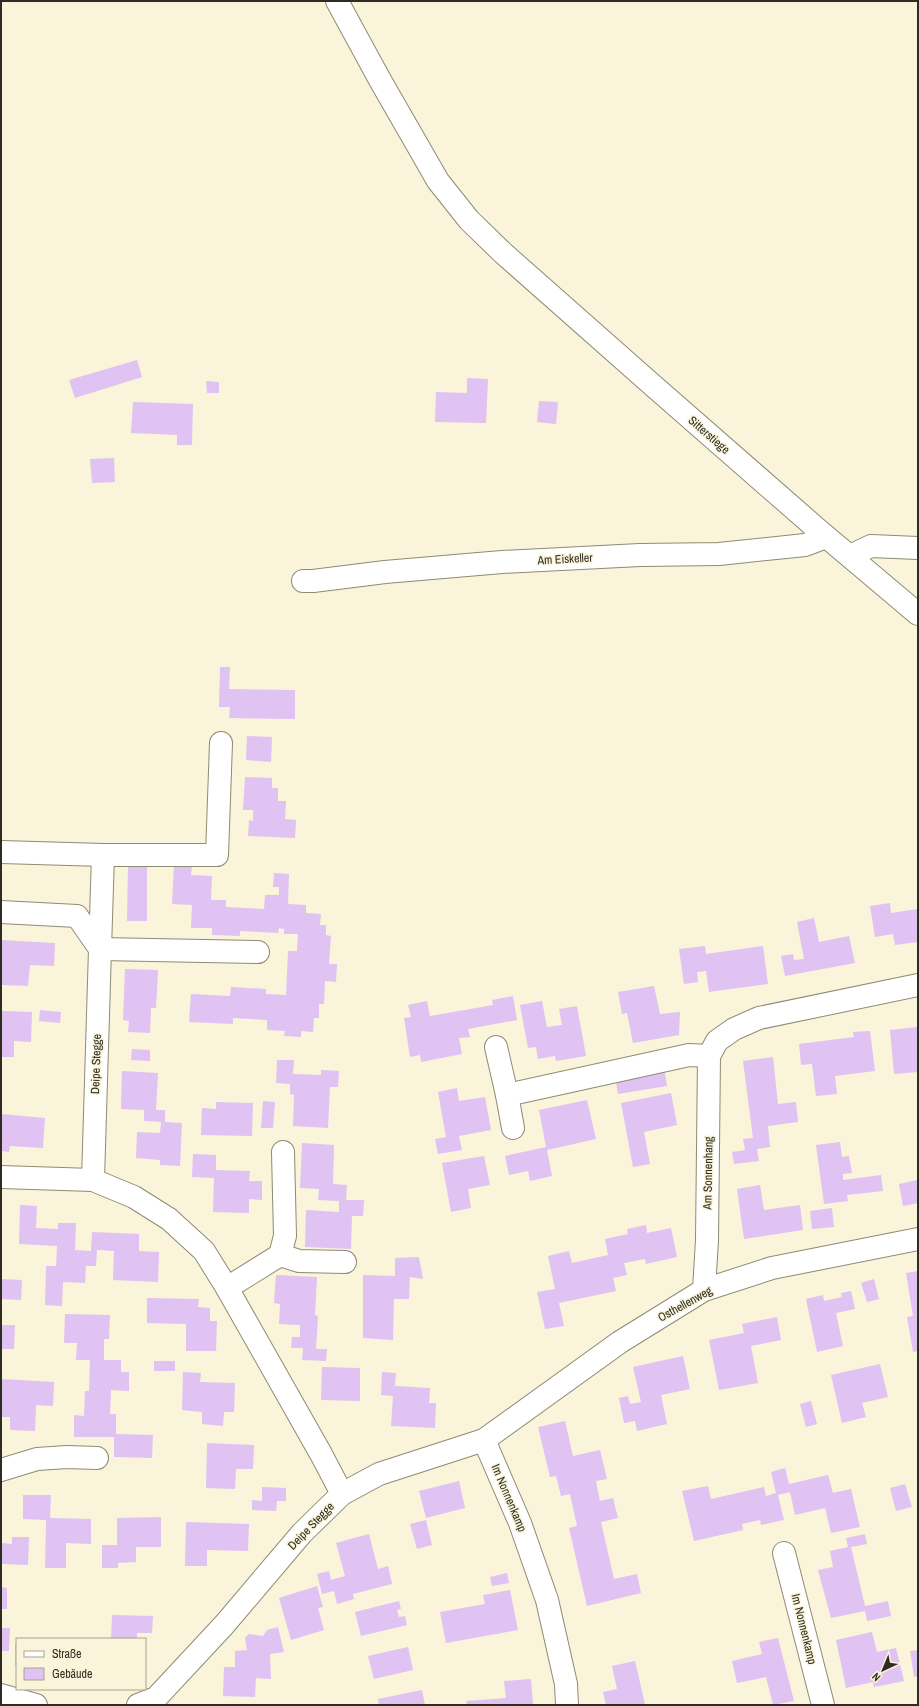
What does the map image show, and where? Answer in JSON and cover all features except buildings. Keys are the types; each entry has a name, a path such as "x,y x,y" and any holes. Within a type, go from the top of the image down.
{"street":[{"name":"Sitterstiege","path":"337,1 438,181 469,220 503,253 826,537 918,614"},
{"name":"Am Eiskeller","path":"303,581 502,562 640,555 719,554 806,545 826,537"},
{"path":"850,556 871,546 918,548"},
{"path":"1,852 103,855 218,855 221,743"},
{"name":"Deipe Stegge","path":"93,1180 103,855"},
{"path":"1,912 77,916 100,949 258,952"},
{"path":"507,1095 689,1055 709,1056 717,1041 734,1029 759,1018 918,985"},
{"path":"496,1047 513,1128"},
{"name":"Am Sonnenhang","path":"704,1290 707,1240 709,1056"},
{"path":"227,1288 280,1255 285,1236 282,1152"},
{"name":"Deipe Stegge","path":"1,1177 93,1180 134,1197 169,1219 204,1251 227,1288 318,1448 342,1494 302,1533 224,1625 151,1703"},
{"name":"Osthellenweg","path":"484,1440 620,1342 704,1290 772,1268 918,1239"},
{"path":"280,1255 299,1260 345,1262"},
{"path":"342,1494 379,1474 484,1440"},
{"name":"Im Nonnenkamp","path":"484,1440 520,1523 546,1600 566,1684 567,1705"},
{"path":"1,1470 37,1459 67,1457 97,1458"},
{"name":"Im Nonnenkamp","path":"784,1553 823,1705"},
{"path":"1,1696 36,1705"}]}
